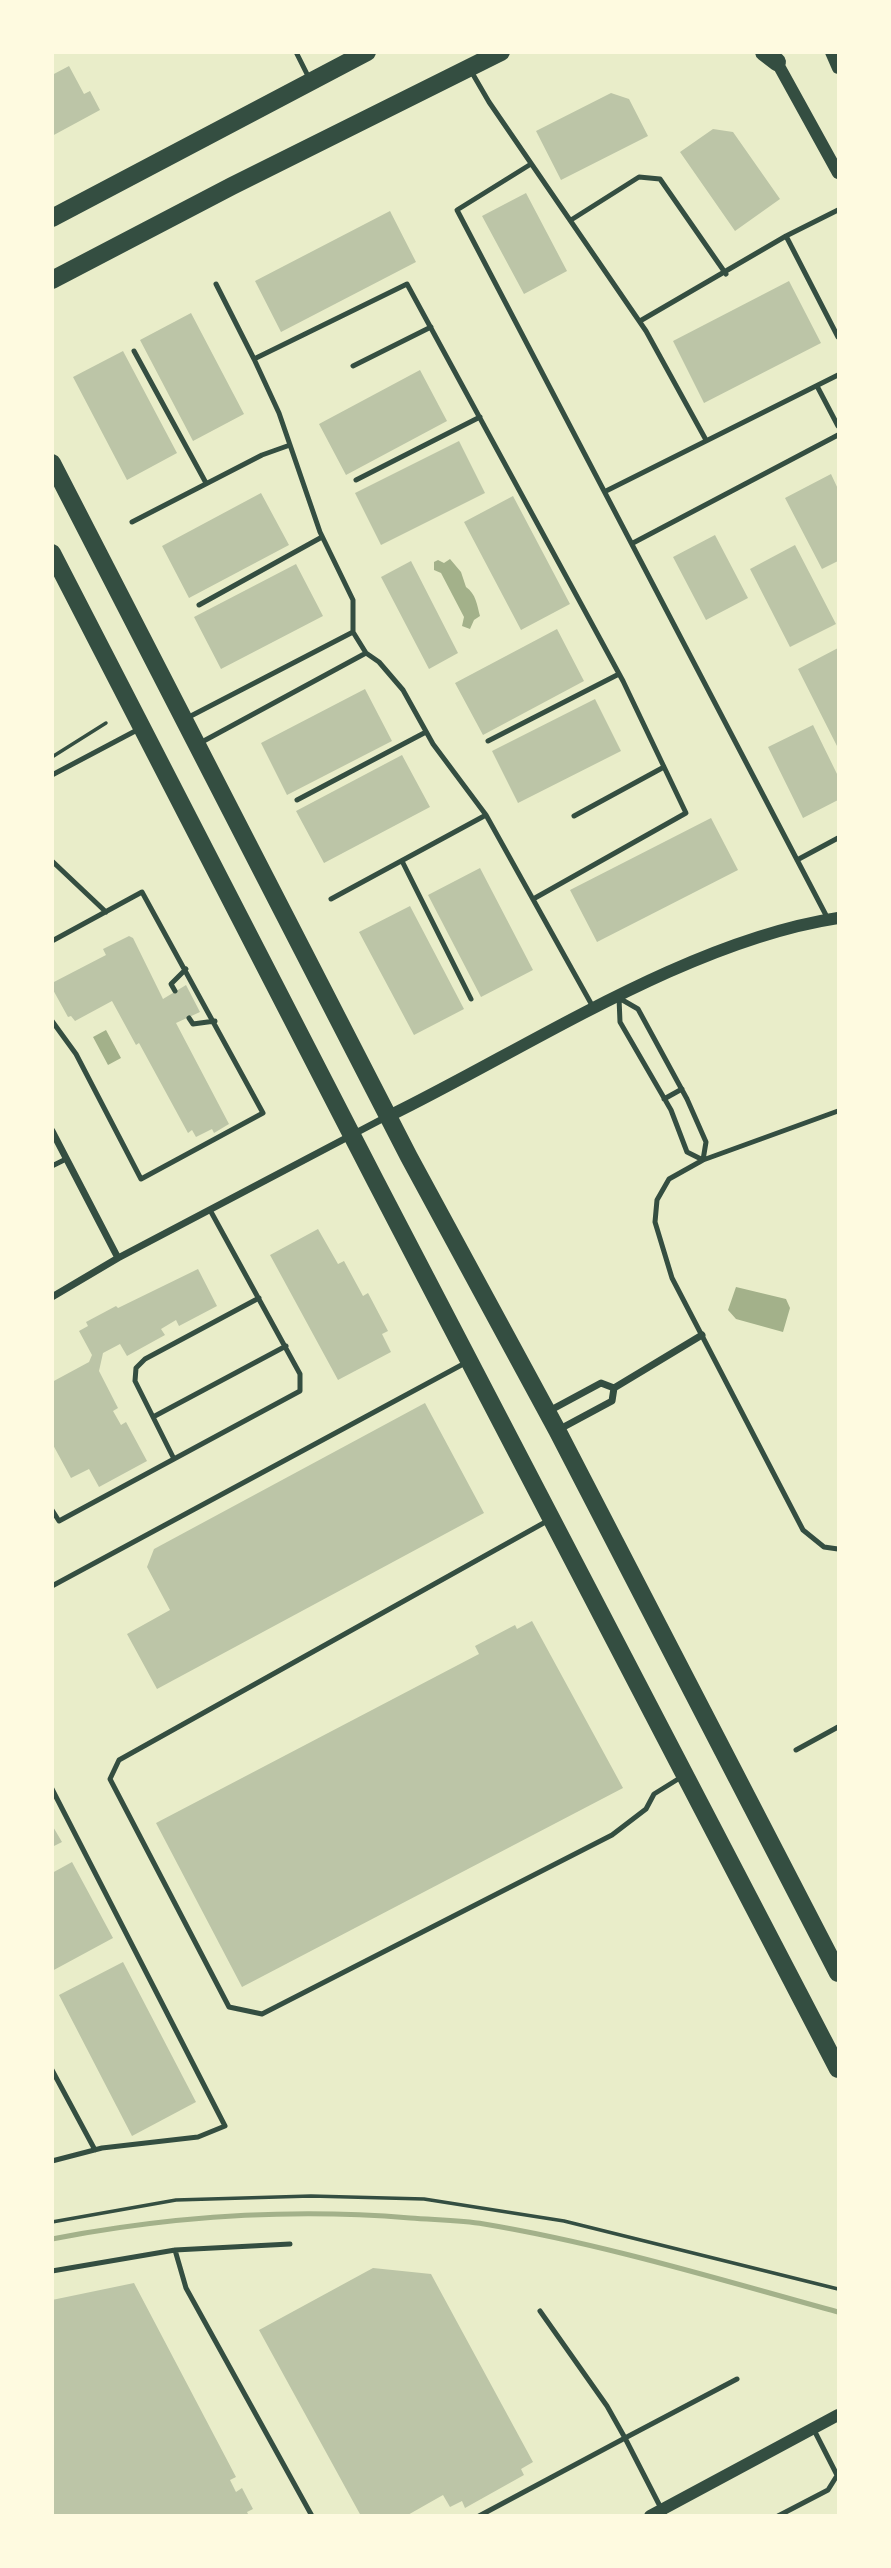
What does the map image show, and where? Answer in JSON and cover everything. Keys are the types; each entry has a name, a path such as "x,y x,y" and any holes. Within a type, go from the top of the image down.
{"main road":[{"path":"56,214 367,52"},
{"path":"52,280 232,186 501,52"},
{"path":"52,463 389,1116 497,1323 557,1430 838,1973"},
{"path":"52,553 231,903 354,1134 838,2069"}],"street":[{"path":"831,52 838,68"},
{"path":"771,56 838,173"},
{"path":"52,1297 118,1258 594,1009 712,955 833,919"},
{"path":"52,1131 118,1258"},
{"path":"614,1388 702,1335"},
{"path":"547,1412 601,1383 614,1388"},
{"path":"557,1430 612,1401 614,1388"},
{"path":"659,2513 838,2415"}],"lane":[{"path":"296,52 311,82"},
{"path":"470,68 531,164 640,321 706,440"},
{"path":"531,164 457,211 797,860 833,919"},
{"path":"570,220 639,177 660,179 726,274"},
{"path":"640,321 726,274 786,236 838,210"},
{"path":"786,236 838,337"},
{"path":"216,284 279,413 322,537 353,600 354,632 366,653 379,662 403,690 426,732 486,816 535,898 594,1009"},
{"path":"254,359 407,284 619,674 686,813 535,898"},
{"path":"353,366 431,327"},
{"path":"134,351 206,483"},
{"path":"606,491 838,375"},
{"path":"817,386 838,426"},
{"path":"356,480 480,417"},
{"path":"633,543 838,435"},
{"path":"132,522 261,455 290,445"},
{"path":"199,605 322,537"},
{"path":"185,719 354,632"},
{"path":"198,744 366,653"},
{"path":"488,741 619,674"},
{"path":"52,775 142,727"},
{"path":"297,800 426,732"},
{"path":"574,816 664,767"},
{"path":"331,899 486,816"},
{"path":"797,860 838,838"},
{"path":"52,861 106,912"},
{"path":"402,861 471,999"},
{"path":"52,941 142,892 263,1113 141,1179 76,1054 52,1021"},
{"path":"175,991 171,984 186,969"},
{"path":"619,998 638,1009 682,1089 706,1142 703,1160"},
{"path":"619,998 620,1022 664,1099 687,1152 703,1160"},
{"path":"189,1018 193,1024 215,1021"},
{"path":"664,1099 682,1089"},
{"path":"838,1111 703,1160 669,1179 657,1200 655,1222 672,1278 803,1530 824,1547 838,1549"},
{"path":"52,1166 66,1158"},
{"path":"52,1510 59,1521 300,1391 300,1374 210,1210"},
{"path":"174,1459 135,1381 136,1368 145,1359 259,1298"},
{"path":"153,1417 286,1346"},
{"path":"52,1586 469,1360"},
{"path":"552,1518 119,1760 110,1779 229,2007 262,2014 612,1835 646,1808 654,1794 686,1774"},
{"path":"796,1750 838,1727"},
{"path":"52,1788 225,2126 198,2137 95,2150 52,2161"},
{"path":"52,2070 95,2150"},
{"path":"52,2271 175,2250 290,2244"},
{"path":"175,2250 186,2288 312,2515"},
{"path":"540,2311 607,2406 625,2438 659,2513"},
{"path":"479,2515 737,2379"},
{"path":"778,2515 828,2490 838,2475 814,2428"}],"path":[{"path":"52,757 106,723"},
{"path":"52,2222 176,2200 311,2196 424,2199 564,2221 838,2289"}],"shaded area":[{"path":"450,559 461,572 466,587 477,604 480,616 474,620 470,629 462,626 464,617 441,573 434,570 434,562 438,560 444,563"},
{"path":"106,1030 121,1058 108,1065 93,1037"},
{"path":"736,1287 786,1299 790,1308 783,1332 736,1319 728,1310"}],"building":[{"path":"69,66 84,94 90,91 100,110 52,136 52,75"},
{"path":"611,93 629,99 648,136 561,180 536,131"},
{"path":"713,129 733,132 780,199 735,231 680,152"},
{"path":"526,193 567,271 524,294 482,216"},
{"path":"390,211 416,262 281,332 255,281"},
{"path":"789,281 821,343 704,403 673,341"},
{"path":"191,313 244,414 193,441 140,340"},
{"path":"123,351 177,453 127,480 73,377"},
{"path":"420,370 447,421 346,475 319,424"},
{"path":"459,441 485,493 381,545 355,493"},
{"path":"831,474 838,489 838,561 822,569 785,498"},
{"path":"261,493 289,545 189,598 162,546"},
{"path":"513,496 570,604 521,630 464,522"},
{"path":"715,535 748,598 706,620 673,557"},
{"path":"795,545 836,624 790,647 750,569"},
{"path":"411,561 458,653 429,669 381,577"},
{"path":"296,564 323,616 221,669 194,617"},
{"path":"557,629 584,681 483,735 455,683"},
{"path":"838,648 838,748 798,669"},
{"path":"365,689 392,741 287,795 261,743"},
{"path":"595,699 621,751 518,803 492,751"},
{"path":"813,725 838,776 838,800 803,818 768,747"},
{"path":"402,755 430,807 324,863 296,811"},
{"path":"711,818 738,870 597,942 570,890"},
{"path":"480,868 533,970 481,997 428,895"},
{"path":"410,906 464,1009 414,1035 359,932"},
{"path":"129,936 133,938 163,999 186,985 200,1012 176,1023 229,1124 214,1133 212,1129 196,1137 192,1130 188,1133 139,1043 136,1045 112,1001 75,1021 71,1016 68,1017 52,988 52,983 106,955 103,949"},
{"path":"318,1229 338,1264 344,1261 363,1296 368,1293 388,1331 382,1334 391,1352 338,1380 270,1255"},
{"path":"198,1269 217,1306 179,1326 176,1320 161,1329 165,1335 127,1356 120,1344 103,1353 99,1371 118,1408 113,1411 121,1425 126,1422 147,1461 99,1487 89,1469 71,1478 52,1443 52,1382 89,1362 92,1355 79,1331 88,1326 86,1322 116,1306 118,1308"},
{"path":"425,1403 484,1513 157,1689 127,1634 170,1610 147,1567 154,1549"},
{"path":"532,1621 623,1788 242,1987 156,1823 479,1654 475,1646 515,1625 517,1629"},
{"path":"52,1825 62,1842 52,1847"},
{"path":"72,1862 113,1938 52,1971 52,1873"},
{"path":"123,1962 196,2102 132,2136 59,1995"},
{"path":"373,2268 431,2274 533,2462 521,2469 524,2475 465,2508 462,2501 450,2507 443,2495 406,2516 361,2516 259,2330"},
{"path":"134,2283 236,2477 230,2480 236,2492 242,2488 253,2509 247,2512 249,2516 52,2516 52,2300"}],"waterway":[{"path":"52,2239 141,2225 275,2214 365,2215 466,2222 529,2232 618,2252 838,2312"}]}
